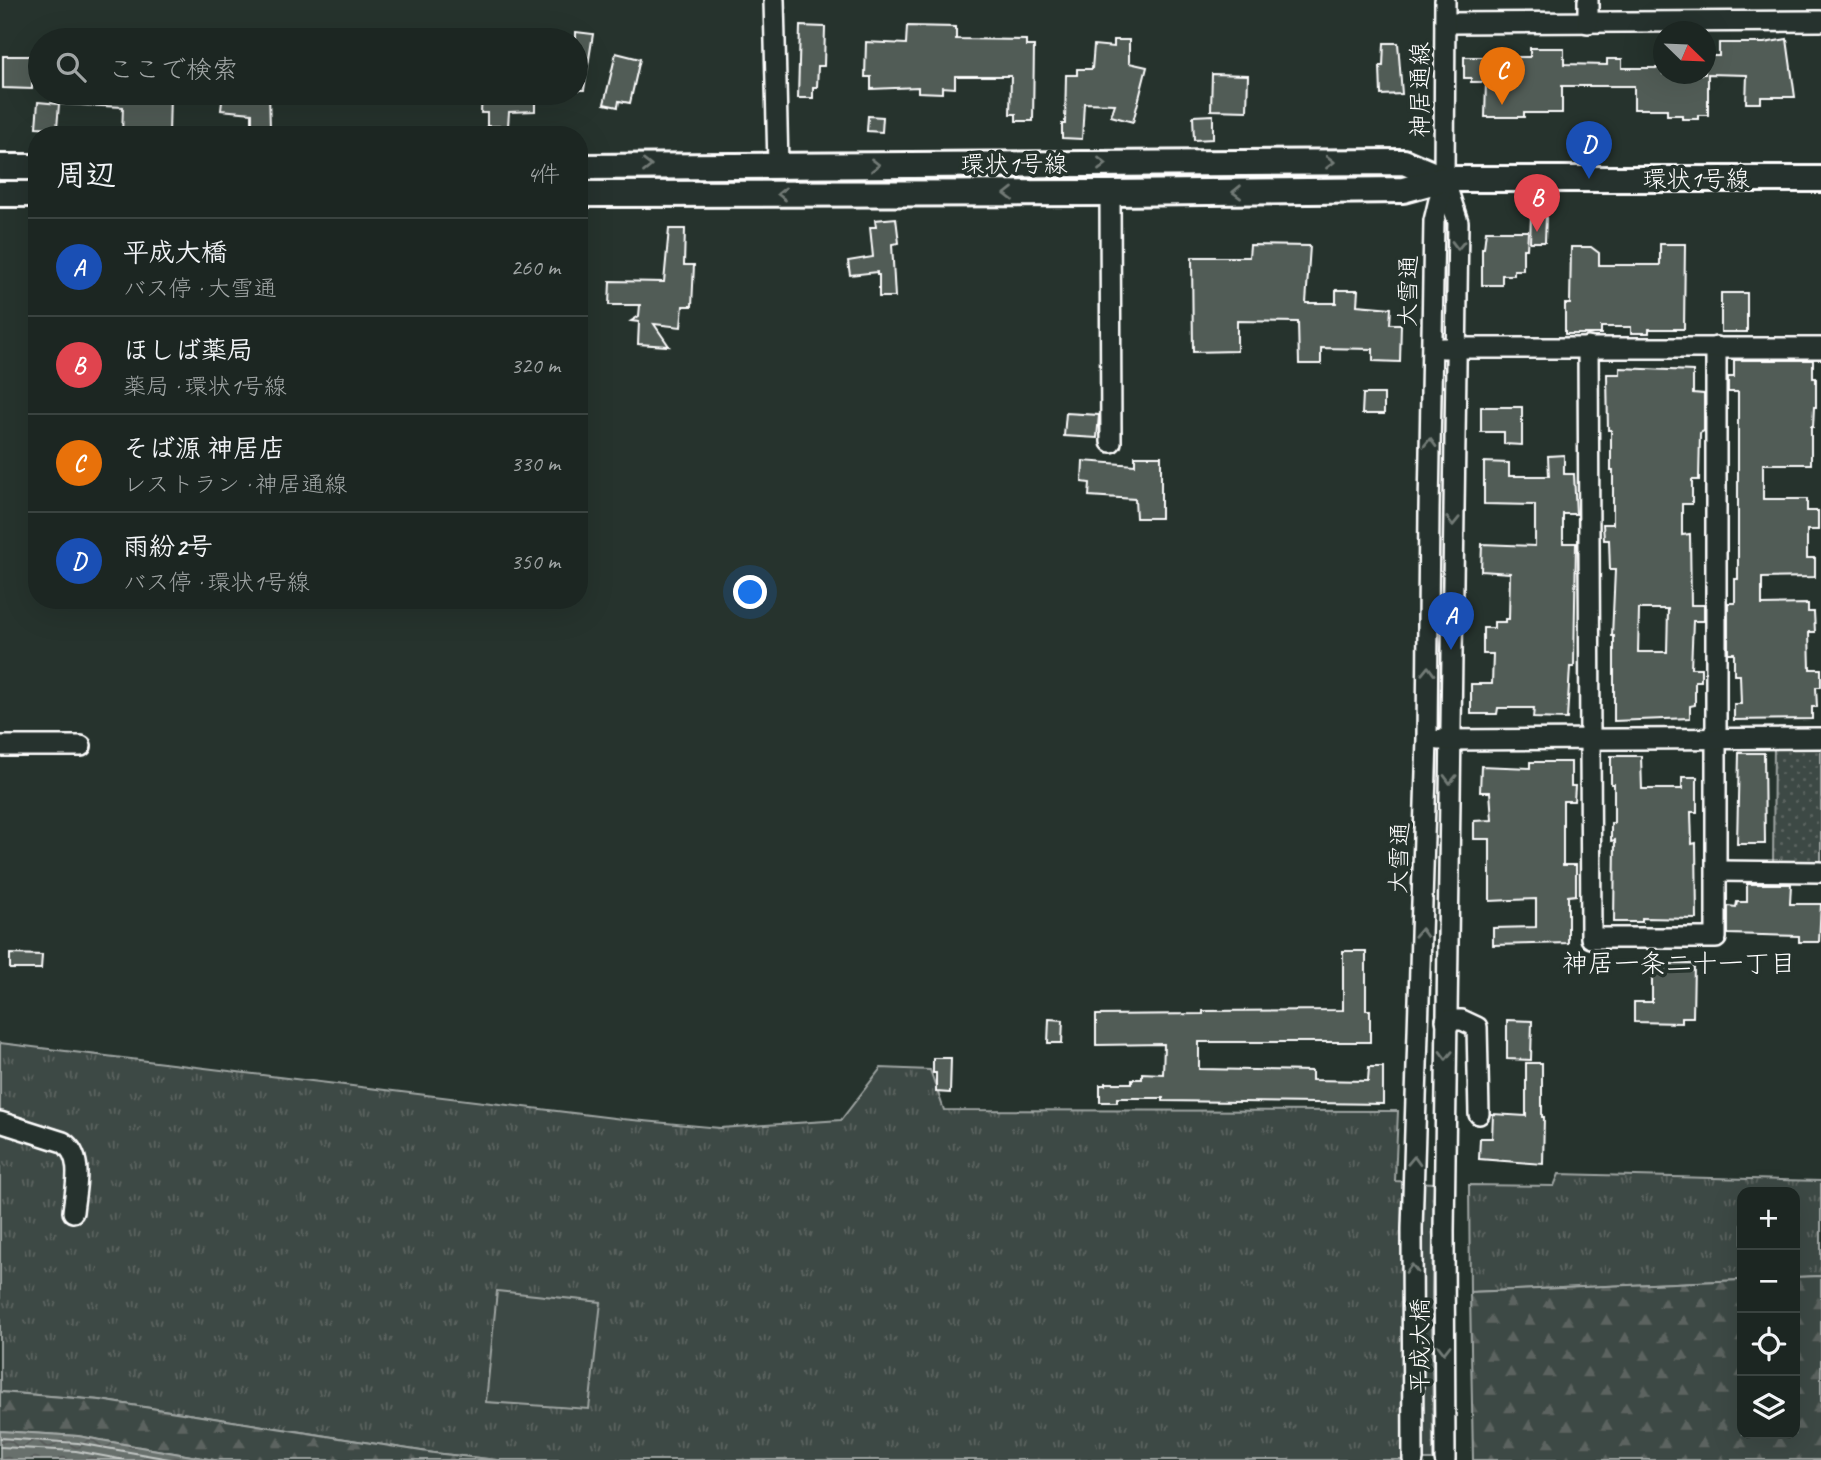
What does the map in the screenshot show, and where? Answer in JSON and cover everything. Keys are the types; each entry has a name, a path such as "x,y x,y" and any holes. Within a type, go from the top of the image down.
{"main road":[{"name":"環状1号線","path":"588,167 1404,162 1444,179"},
{"path":"0,167 28,167"},
{"name":"環状1号線","path":"588,194 1110,194 1403,190 1444,179 1821,178"},
{"path":"0,194 28,194"}],"street":[{"path":"774,0 778,166"},
{"name":"神居通線","path":"1444,0 1444,179"},
{"path":"1588,0 1588,23"},
{"path":"1445,23 1821,21"},
{"name":"大雪通","path":"1413,1460 1412,1229 1427,739 1434,221 1444,179"},
{"name":"大雪通","path":"1444,179 1458,222 1444,1231"},
{"path":"1110,194 1111,442"},
{"path":"1588,347 1591,938 1716,938 1716,347"},
{"path":"1432,348 1821,348"},
{"path":"1427,739 1821,738"},
{"path":"0,746 81,746"},
{"path":"1717,871 1821,872"},
{"path":"1446,1020 1462,1020 1477,1027 1479,1114"},
{"path":"0,1122 63,1142 70,1147 78,1164 73,1212"},
{"name":"平成大橋","path":"1444,1231 1445,1460"}],"green space":[{"path":"1821,738 1821,872 1773,872 1774,739"},
{"path":"0,1043 622,1119 720,1128 841,1120 881,1068 930,1070 944,1110 1398,1111 1395,1181 1434,1183 1433,1460 497,1460 434,1453 100,1400 0,1392"},
{"path":"1559,1174 1821,1181 1821,1276 1800,1277 1800,1187 1737,1187 1737,1280 1470,1292 1469,1185 1554,1186"},
{"path":"1821,1276 1821,1460 1473,1460 1470,1292 1737,1280 1737,1439 1800,1439 1800,1277"},
{"path":"497,1291 601,1302 589,1409 486,1402"},
{"path":"0,1392 100,1400 434,1453 497,1460 214,1460 78,1436 0,1431"}],"water":[{"path":"0,1431 78,1436 214,1460 0,1460"}],"building":[{"path":"800,26 825,27 824,66 818,66 817,87 813,87 813,98 798,98"},
{"path":"907,26 956,27 956,39 1026,40 1026,46 1034,46 1033,121 1016,121 1016,114 1010,114 1011,76 955,76 955,88 942,87 942,93 918,92 918,87 871,89 871,77 865,77 866,42 906,44"},
{"path":"588,33 593,34 588,65"},
{"path":"1787,39 1795,97 1761,97 1761,103 1746,103 1747,75 1716,74 1719,43 1764,43"},
{"path":"1114,40 1129,40 1129,63 1147,67 1133,122 1111,116 1115,104 1084,103 1082,139 1062,138 1062,124 1065,124 1066,75 1077,75 1077,69 1092,69 1094,45 1114,47"},
{"path":"1384,43 1398,43 1402,94 1381,95 1380,66 1383,66"},
{"path":"1530,48 1564,48 1564,64 1607,65 1607,59 1622,59 1622,68 1653,68 1653,84 1708,84 1708,115 1698,115 1698,119 1682,119 1682,115 1667,115 1667,109 1634,109 1634,86 1562,86 1562,113 1485,117 1486,82 1471,82 1471,78 1464,78 1464,57 1530,57"},
{"path":"616,53 640,59 630,103 619,101 618,107 604,104"},
{"path":"3,56 28,56 28,89 3,88"},
{"path":"1212,74 1248,75 1247,111 1211,110"},
{"path":"38,105 59,105 57,126 36,126"},
{"path":"81,105 170,105 169,126 122,126 123,107"},
{"path":"222,105 269,105 270,126 252,126 252,113 221,110"},
{"path":"481,105 535,105 535,111 509,112 508,126 487,126 487,113 481,113"},
{"path":"1213,115 1213,139 1194,140 1193,116"},
{"path":"868,116 883,117 882,132 867,131"},
{"path":"1531,215 1546,216 1545,242 1530,242"},
{"path":"896,218 899,243 892,244 895,297 879,297 877,272 850,275 848,261 873,257 870,227 876,227 875,220"},
{"path":"669,229 685,229 684,265 694,265 692,306 683,306 681,327 654,324 669,346 638,344 639,322 631,321 639,316 640,305 609,305 610,281 664,282"},
{"path":"1486,231 1528,231 1527,249 1523,249 1523,270 1514,270 1514,275 1502,275 1502,285 1482,285 1482,248"},
{"path":"1660,244 1685,244 1684,329 1649,329 1649,333 1631,333 1631,327 1601,327 1601,334 1565,334 1565,304 1570,304 1571,247 1591,247 1599,253 1599,265 1660,265"},
{"path":"1250,245 1310,246 1306,303 1336,303 1336,290 1358,290 1357,305 1391,308 1390,324 1401,324 1400,362 1373,361 1373,349 1321,348 1321,364 1299,364 1298,322 1237,321 1237,351 1193,352 1192,257 1249,257"},
{"path":"1721,293 1747,293 1747,332 1721,332"},
{"path":"1734,360 1813,360 1816,407 1811,427 1811,464 1763,464 1763,499 1807,499 1807,511 1818,511 1818,530 1807,530 1807,558 1815,558 1815,577 1762,578 1762,605 1808,604 1808,612 1814,612 1815,632 1809,632 1810,669 1821,669 1821,687 1816,687 1817,707 1812,707 1812,719 1734,720 1734,704 1741,704 1740,675 1734,675 1734,653 1728,653 1728,603 1735,603 1735,579 1738,579 1738,392 1728,392 1728,377 1734,377"},
{"path":"1620,368 1693,371 1693,393 1704,394 1704,431 1700,433 1699,480 1692,480 1692,504 1682,504 1682,535 1690,534 1691,605 1704,605 1704,621 1693,621 1691,668 1701,668 1701,681 1695,681 1695,705 1690,706 1690,718 1614,721 1612,636 1615,570 1610,570 1609,540 1604,540 1603,524 1613,524 1613,470 1611,430 1608,430 1607,374 1620,374","holes":["1639,609 1668,609 1667,652 1638,652"]},
{"path":"1363,394 1384,394 1384,414 1362,414"},
{"path":"1481,407 1522,407 1522,445 1504,444 1504,432 1481,432"},
{"path":"1066,413 1099,415 1097,438 1064,436"},
{"path":"1564,455 1564,474 1574,474 1576,514 1563,514 1563,543 1576,543 1574,667 1570,667 1567,719 1533,718 1534,708 1498,708 1497,714 1471,714 1471,684 1492,684 1493,654 1483,654 1483,628 1494,628 1494,622 1505,622 1505,619 1509,619 1510,573 1481,571 1482,544 1535,546 1535,505 1484,504 1484,462 1509,463 1509,476 1549,476 1548,456"},
{"path":"1135,456 1161,456 1161,518 1136,518 1135,499 1089,496 1090,483 1082,482 1083,461 1135,465"},
{"path":"1739,753 1764,753 1765,844 1737,844"},
{"path":"1611,756 1641,756 1642,789 1682,789 1682,777 1697,777 1697,812 1691,812 1692,844 1696,843 1697,919 1642,918 1642,922 1614,922 1615,840 1611,841 1611,823 1614,823 1614,784 1611,784"},
{"path":"1530,762 1571,762 1571,786 1575,786 1574,801 1563,801 1563,865 1576,865 1576,895 1568,896 1568,943 1493,945 1493,928 1536,927 1536,899 1490,901 1490,839 1474,839 1474,821 1492,820 1490,792 1480,792 1481,766 1530,768"},
{"path":"1747,884 1791,884 1790,904 1821,904 1819,942 1799,942 1799,936 1728,934 1728,906 1736,907 1737,902 1747,902"},
{"path":"1343,951 1366,951 1366,1010 1370,1010 1370,1042 1199,1042 1199,1069 1312,1071 1312,1080 1368,1081 1369,1067 1383,1067 1383,1104 1163,1101 1163,1098 1117,1098 1117,1102 1100,1102 1100,1085 1132,1083 1132,1079 1142,1079 1142,1073 1163,1074 1164,1044 1096,1045 1096,1015 1343,1010"},
{"path":"10,954 42,955 41,969 10,969"},
{"path":"1652,964 1694,964 1693,1017 1682,1017 1682,1023 1634,1022 1634,1002 1652,1002"},
{"path":"1049,1019 1063,1020 1062,1043 1048,1043"},
{"path":"1507,1020 1532,1021 1531,1060 1507,1059"},
{"path":"933,1058 951,1058 950,1093 936,1092"},
{"path":"1526,1063 1542,1063 1543,1164 1479,1159 1480,1138 1492,1138 1493,1114 1526,1116"}],"place":[{"name":"そば源 神居店","path":"1502,105"},
{"name":"雨紛2号","path":"1589,179"},
{"name":"ほしば薬局","path":"1537,232"},
{"name":"平成大橋","path":"1451,650"}],"district":[{"name":"神居一条二十一丁目","path":"1679,963"}]}
